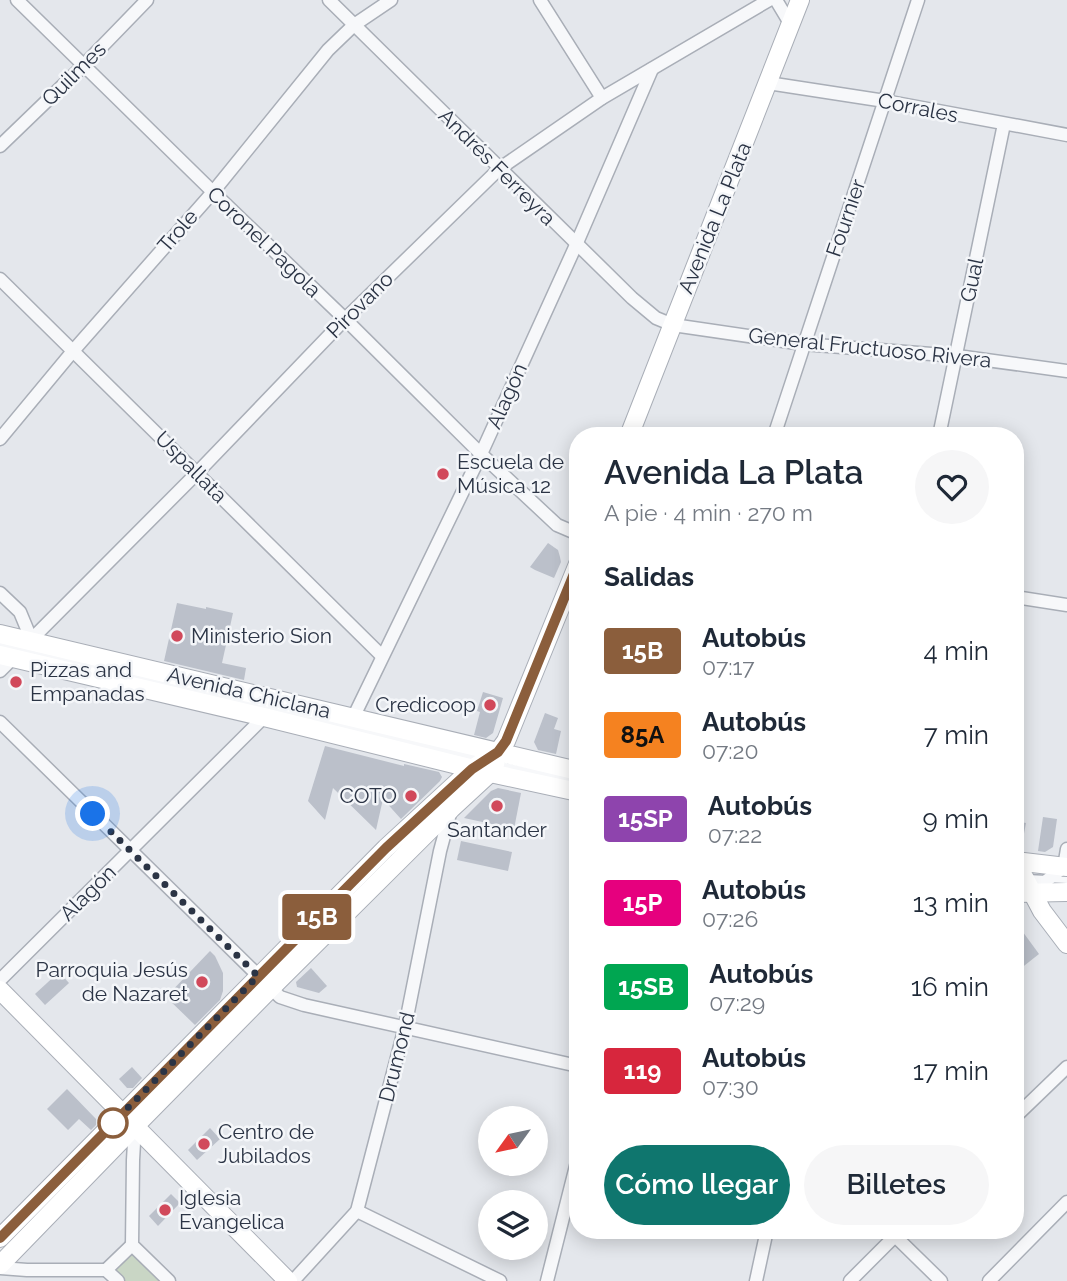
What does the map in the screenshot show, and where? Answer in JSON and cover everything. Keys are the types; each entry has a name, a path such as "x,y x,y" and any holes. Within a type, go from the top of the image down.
{"main road":[{"name":"Avenida La Plata","path":"633,427 800,0"},
{"path":"264,982 451,809 506,741 569,586"},
{"name":"Avenida Chiclana","path":"0,634 17,651 264,717 488,764"},
{"name":"Avenida Chiclana","path":"17,651 353,718 488,764"},
{"path":"488,764 569,789"},
{"path":"0,1238 129,1119 264,982 386,848 488,764 569,770"},
{"path":"1024,863 1062,873"},
{"path":"1024,881 1067,892"},
{"path":"1024,887 1067,944"},
{"path":"0,990 290,1281"},
{"path":"0,1268 129,1119"}],"street":[{"name":"Coronel Pagola","path":"17,0 481,454 556,525 569,530"},
{"name":"Quilmes","path":"0,146 83,66 146,0"},
{"name":"Andrés Ferreyra","path":"329,0 576,245 632,298 656,318 673,326"},
{"name":"Trole","path":"0,439 73,351 213,192 328,50 354,25 391,0"},
{"path":"540,0 602,98"},
{"name":"Pirovano","path":"0,671 345,319 499,169 602,98 769,0"},
{"path":"776,0 791,25"},
{"name":"Fournier","path":"777,427 918,0"},
{"name":"Alagón","path":"353,718 481,454 652,69"},
{"name":"Corrales","path":"768,83 885,101 1067,135"},
{"name":"Gual","path":"941,427 1004,124"},
{"name":"Uspallata","path":"0,279 382,656"},
{"name":"General Fructuoso Rivera","path":"673,326 803,344 957,356 1067,371"},
{"path":"0,593 20,612 17,651"},
{"path":"1024,598 1067,605"},
{"name":"Alagón","path":"0,980 264,717"},
{"path":"0,722 280,997 294,1003 569,1064"},
{"name":"Drumond","path":"290,1281 357,1211 405,1027 451,809"},
{"path":"1024,879 1062,873 1067,849"},
{"path":"1024,1108 1067,1067"},
{"path":"106,1270 132,1245 133,1160 129,1119"},
{"path":"547,1281 569,1194"},
{"path":"989,1281 1067,1202"},
{"path":"357,1211 500,1281"},
{"path":"756,1281 765,1239"},
{"path":"850,1281 892,1239"},
{"path":"903,1239 941,1281"},
{"path":"132,1245 169,1281"},
{"path":"0,1268 106,1270 118,1281"},
{"path":"0,1268 10,1281"}],"lane":[{"path":"0,644 17,651 461,753 488,764 569,780"}],"green space":[{"path":"132,1250 162,1281 125,1281 113,1269"}],"building":[{"path":"548,543 558,550 561,562 554,578 530,567"},
{"path":"177,603 233,613 222,663 246,668 244,680 164,661"},
{"path":"483,692 503,698 493,733 486,738 474,735"},
{"path":"545,713 558,718 554,729 561,731 556,754 538,750 534,742"},
{"path":"325,746 439,772 442,777 401,819 383,799 376,830 333,788 325,820 308,801"},
{"name":"Santander","path":"498,788 521,793 514,829 464,818 491,791"},
{"path":"1043,817 1057,819 1053,847 1045,852 1038,851"},
{"path":"461,841 512,852 508,871 457,860"},
{"path":"1024,933 1039,954 1024,966"},
{"name":"Parroquia Jesús de Nazaret","path":"210,951 223,973 223,991 220,1000 195,1025 166,997"},
{"path":"311,968 327,986 319,993 297,987 296,982"},
{"path":"59,972 69,983 45,1005 35,994"},
{"path":"132,1067 142,1078 133,1088 127,1088 119,1079"},
{"path":"67,1089 96,1119 96,1125 91,1130 79,1119 68,1130 47,1109"},
{"name":"Centro de Jubilados","path":"210,1128 220,1139 197,1160 188,1150"},
{"name":"Iglesia Evangelica","path":"171,1194 180,1203 158,1226 149,1216"}],"bus line":[{"name":"15B","path":"0,1238 386,848 472,769 498,752 506,741 569,586"}],"place":[{"name":"Escuela de Música 12","path":"443,474"},
{"name":"Ministerio Sion","path":"177,636"},
{"name":"Pizzas and Empanadas","path":"16,682"},
{"name":"Credicoop","path":"490,705"},
{"name":"COTO","path":"411,796"},
{"name":"Santander","path":"497,806"},
{"name":"Parroquia Jesús de Nazaret","path":"202,982"},
{"name":"Centro de Jubilados","path":"204,1144"},
{"name":"Iglesia Evangelica","path":"165,1210"}],"route":[{"path":"93,814 258,976 105,1131 113,1123"}]}
